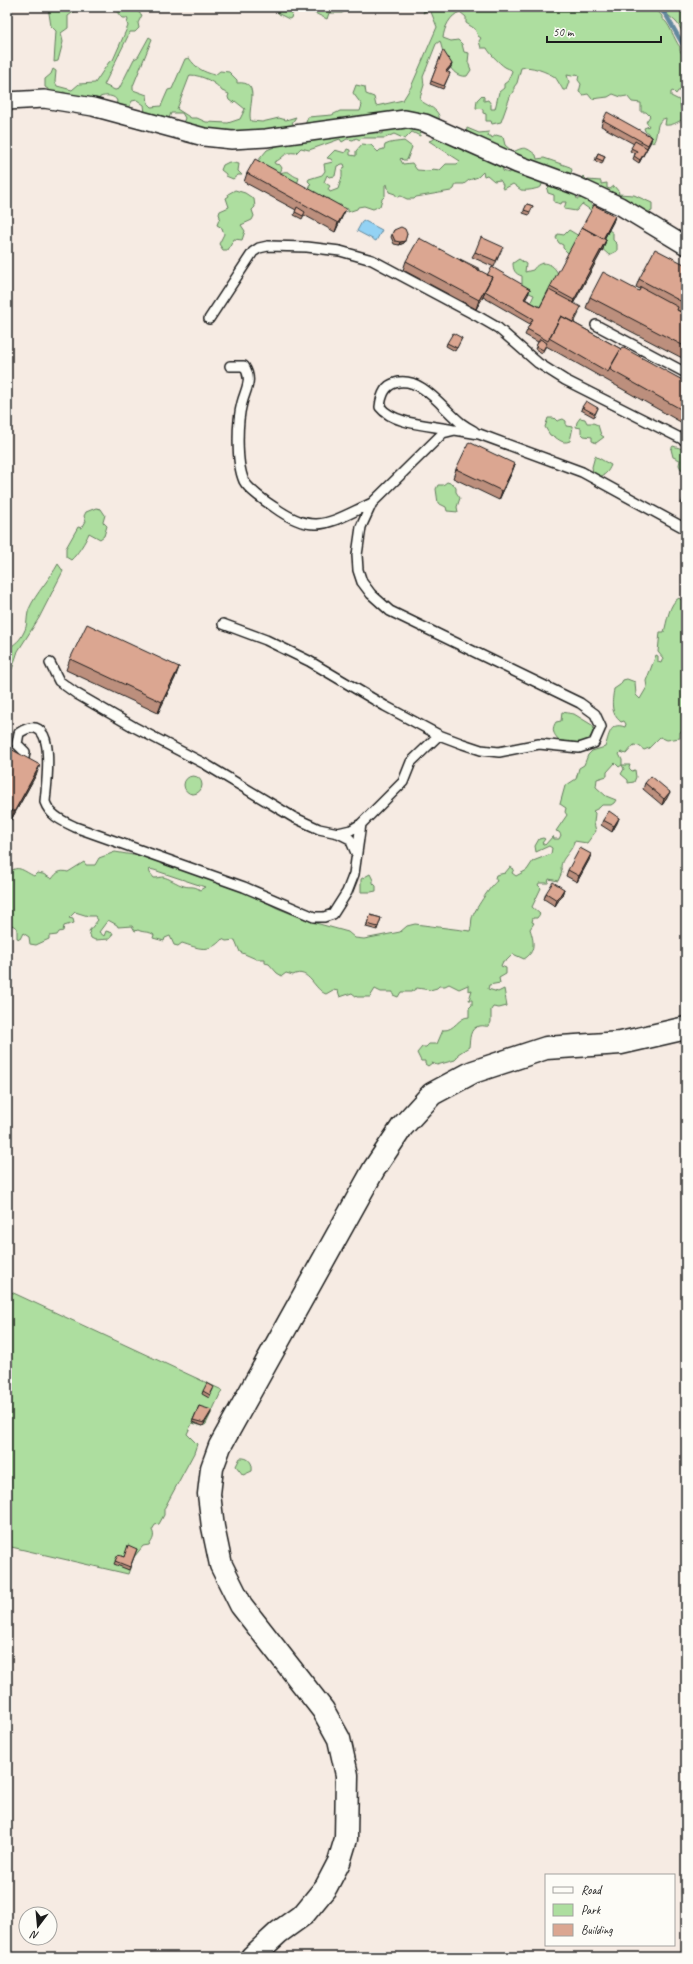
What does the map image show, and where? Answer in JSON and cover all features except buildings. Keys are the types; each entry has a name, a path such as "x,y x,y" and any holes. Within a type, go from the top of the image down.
{"main road":[{"path":"252,1957 279,1932 304,1914 326,1887 340,1862 346,1839 347,1774 340,1739 323,1710 241,1605 221,1565 213,1527 209,1494 212,1468 220,1446 374,1169 402,1127 432,1094 473,1072 546,1048 621,1043 686,1028"}],"street":[{"path":"7,101 44,100 93,107 204,138 232,140 266,138 405,120 425,123 517,164 578,186 620,206 686,246"}],"lane":[{"path":"209,319 254,252 259,248 273,246 300,247 358,255 397,272 479,316 498,328 538,363 565,380 686,441"},
{"path":"596,324 686,373"},
{"path":"230,366 244,366 249,373 249,384 242,402 239,419 241,468 244,482 265,501 287,516 302,523 316,525 335,520 372,503 443,433 455,430"},
{"path":"479,434 461,423 443,405 413,384 400,381 391,384 384,390 380,407 386,414 402,421 479,434 582,472 686,529"},
{"path":"223,624 266,640 309,661 384,706 439,735 481,750 499,752 539,744 580,748 594,743 601,727 595,714 580,703 390,611 371,594 360,576 357,555 361,527 372,503"},
{"path":"50,663 59,681 77,694 134,727 205,764 293,817 319,829 338,833 350,839 357,854"},
{"path":"24,758 24,752 17,744 19,733 30,728 38,730 44,737 48,747 46,802 48,809 55,816 75,827 244,887 314,917 324,917 333,914 347,892 354,874 361,824"},
{"path":"338,833 351,830 361,824 402,782 411,762 439,735"}],"green space":[{"path":"48,7 80,7 68,16 68,28 61,33 63,42 58,61 54,62 56,31 51,26"},
{"path":"117,7 138,7 139,13 142,15 138,23 139,28 135,32 130,32 104,85 115,90 119,89 134,59 138,57 149,37 152,39 133,86 133,90 147,95 148,104 151,107 161,106 168,90 172,89 185,59 189,58 203,71 215,75 220,71 229,72 237,80 237,83 245,83 249,86 252,91 251,121 262,122 279,118 286,120 296,117 292,123 296,126 305,125 308,117 332,115 340,111 360,111 362,105 353,93 356,85 365,87 366,94 374,97 376,106 403,100 411,87 437,27 431,12 428,10 423,13 426,7 654,7 662,16 662,19 667,23 680,47 680,51 686,59 686,90 678,91 676,94 673,91 671,92 671,96 679,100 684,119 674,124 665,125 666,118 662,119 658,125 653,143 649,140 648,133 644,128 649,126 646,122 650,116 646,112 641,112 641,103 632,102 627,96 621,97 613,94 608,97 592,99 588,94 583,95 579,92 581,84 578,80 579,75 576,74 572,76 567,75 569,82 566,90 563,90 555,77 548,73 525,67 521,68 517,83 514,87 514,92 511,94 501,122 492,124 491,121 486,121 486,114 483,113 483,109 476,108 477,100 482,95 484,97 484,101 488,100 491,104 491,109 495,109 499,92 504,88 504,84 508,81 512,71 499,63 487,48 481,48 479,41 481,38 478,36 475,29 466,23 466,17 460,12 453,16 448,22 443,38 451,41 458,40 462,44 464,52 469,53 468,62 471,70 467,76 461,76 456,73 445,58 440,41 436,44 423,77 424,85 420,98 421,101 437,112 439,116 438,124 364,121 218,135 183,123 185,118 182,113 171,113 169,118 171,120 145,113 144,105 137,100 132,101 130,108 137,112 116,106 117,101 112,97 102,96 99,100 70,96 64,92 55,94 45,87 45,79 51,74 53,69 56,71 55,82 57,86 72,90 79,84 95,83 109,62 113,60 128,26 127,18 122,18 116,11","holes":["190,75 195,75 213,82 222,91 229,94 229,100 233,103 235,101 245,109 240,119 228,123 206,122 197,118 191,118 177,109"]},
{"path":"294,7 291,18 289,19 279,14 275,8"},
{"path":"302,7 351,7 342,13 329,13 327,19"},
{"path":"661,7 686,7 686,43 678,24 666,14"},
{"path":"427,126 421,131 420,136 412,132 405,139 394,134 385,138 362,138 360,140 356,138 353,140 347,139 342,142 340,139 309,150 301,148 296,153 288,153 274,162 282,168 280,173 288,172 299,178 297,184 252,168 267,150 289,141 374,132 381,134 385,129"},
{"path":"467,128 479,133 489,132 488,136 491,136 492,138 496,135 503,137 505,145 513,152 524,148 536,155 537,159 544,158 570,167 572,170 570,176 502,161 503,171 509,173 511,170 575,191 577,199 584,198 593,206 595,205 604,212 608,212 609,215 592,211 582,204 576,211 564,209 566,202 562,202 561,204 554,202 554,195 548,193 547,189 549,187 547,184 542,184 541,187 529,190 521,190 513,184 504,189 502,188 503,185 500,180 494,181 487,175 484,176 483,172 478,177 469,180 464,184 456,184 454,189 451,191 416,197 414,199 407,199 401,196 397,197 395,194 389,192 387,184 385,185 385,196 382,199 380,206 373,209 364,206 358,207 357,209 348,212 348,209 342,207 341,205 335,205 328,200 328,198 324,199 310,192 309,185 311,184 308,181 309,179 322,175 325,171 324,164 333,162 331,159 327,158 335,150 345,153 347,149 350,150 350,155 356,156 356,151 362,144 371,145 378,152 384,149 385,145 387,144 404,141 412,147 407,160 400,159 403,164 412,163 417,170 440,170 446,164 457,164 460,161 429,141 434,139 436,136 466,135","holes":["344,164 345,167 342,171 342,177 338,189 330,192 328,189 330,186 324,182 327,175 329,177 335,176 337,166"]},
{"path":"229,162 239,164 238,171 242,175 238,175 233,179 226,176 226,174 221,170 223,165"},
{"path":"583,176 587,180 601,181 601,184 607,183 607,188 610,189 614,186 619,192 618,194 634,195 652,203 652,211 646,213 581,179"},
{"path":"235,190 245,193 254,199 255,207 252,210 254,216 252,220 241,225 245,231 242,240 234,239 228,250 223,250 219,244 224,234 222,228 217,225 220,217 219,214 220,211 229,207 226,198 229,196 228,194"},
{"path":"569,230 579,236 569,254 556,238 558,234 564,235"},
{"path":"604,230 609,230 613,233 613,240 617,244 617,251 609,255 600,247"},
{"path":"519,259 526,264 525,272 533,270 539,264 546,263 553,267 558,274 545,312 530,304 534,295 529,293 528,288 522,286 522,276 516,273 513,268 513,263"},
{"path":"548,418 554,418 557,421 563,419 566,421 566,426 573,427 570,441 564,442 550,435 545,427"},
{"path":"580,418 585,419 587,423 598,425 601,435 604,437 596,443 592,441 592,437 584,436 581,433 581,428 576,427"},
{"path":"673,446 686,450 686,471 681,469 679,465 680,460 673,457 671,449"},
{"path":"595,456 611,465 609,470 602,476 597,477 593,473 592,467"},
{"path":"447,482 453,484 460,498 457,507 458,512 447,511 446,507 438,503 436,489 438,485 443,485"},
{"path":"96,508 101,509 105,515 103,522 107,526 104,536 100,539 89,533 81,548 71,560 66,557 66,548 78,527 82,528 86,521 84,516 86,512"},
{"path":"58,564 63,571 39,618 18,651 7,679 6,659 8,651 22,635 27,624 28,612 32,603"},
{"path":"679,598 681,600 686,599 686,730 680,732 680,738 667,740 660,737 649,748 644,750 639,746 634,745 626,754 621,752 619,754 622,760 622,765 619,767 615,763 607,772 607,776 597,779 596,787 606,796 616,800 611,805 602,805 593,811 595,813 594,823 596,831 587,843 574,841 571,849 563,860 561,867 562,872 558,881 549,879 548,883 539,883 538,885 541,888 532,907 540,914 537,918 533,918 532,922 534,923 530,929 533,942 531,953 524,959 513,954 506,961 503,961 501,966 506,968 506,974 499,978 500,983 489,985 488,989 498,992 504,989 507,1006 499,1008 493,1007 491,1010 491,1022 489,1026 476,1027 472,1031 469,1047 458,1054 455,1060 437,1065 432,1063 428,1066 425,1064 425,1061 421,1061 417,1053 422,1047 426,1047 429,1044 437,1044 443,1030 451,1028 462,1019 469,1017 469,1008 472,1005 472,1000 469,1000 472,990 468,991 468,985 459,989 449,984 430,990 417,988 411,992 401,992 398,997 393,995 393,992 381,992 375,989 370,997 357,997 352,993 340,997 338,991 333,990 326,994 322,992 307,976 303,974 299,973 293,975 286,973 282,976 269,964 265,963 265,959 256,959 240,952 235,940 226,941 222,939 213,947 208,948 198,948 182,943 178,946 174,945 170,936 165,938 164,941 153,938 154,935 151,933 138,930 135,931 132,926 118,927 108,920 99,932 104,936 106,931 113,933 110,939 95,940 91,938 89,931 98,920 95,916 88,916 75,912 69,918 73,919 74,923 64,926 63,931 59,932 57,935 49,936 49,939 36,945 30,944 29,937 23,933 20,939 17,938 17,928 12,925 7,929 7,871 10,872 19,869 34,876 37,873 43,874 52,879 59,872 68,872 84,862 86,865 95,865 99,858 115,852 145,857 239,888 277,908 312,922 348,932 355,938 364,939 400,932 407,926 415,924 470,931 473,915 479,904 497,881 495,878 496,875 505,873 510,867 514,869 512,873 516,876 527,870 533,861 551,854 552,848 549,846 536,852 535,846 539,839 545,839 542,843 545,845 553,836 554,839 559,839 561,835 556,831 567,815 565,812 566,808 560,804 565,786 576,779 579,768 584,765 588,755 592,751 605,747 610,731 613,728 616,726 625,727 626,724 624,721 621,722 617,719 613,711 612,703 614,689 620,685 623,680 627,679 635,682 636,695 640,699 647,687 646,681 656,655 658,656 658,662 661,663 663,658 658,652 660,632 664,632 671,608","holes":["149,869 205,887 200,890 186,887 163,877 154,878"]},
{"path":"562,712 574,714 592,725 594,728 590,738 577,743 562,743 555,736 553,728 556,722 561,721"},
{"path":"622,765 630,765 629,768 632,771 635,770 636,777 634,782 628,783 628,780 621,774 624,769"},
{"path":"193,776 199,779 202,785 199,791 193,794 187,791 184,785 187,779"},
{"path":"370,874 373,883 376,886 376,891 361,892 361,879"},
{"path":"7,1290 222,1390 206,1424 203,1426 192,1423 187,1434 197,1444 194,1453 164,1509 164,1515 159,1524 155,1525 152,1530 152,1541 149,1545 143,1546 134,1557 128,1574 7,1546"},
{"path":"240,1458 246,1458 250,1461 252,1471 243,1475 236,1466"}],"water":[{"path":"363,220 382,230 376,241 357,231"}],"waterway":[{"path":"658,7 666,15 686,50"}]}
